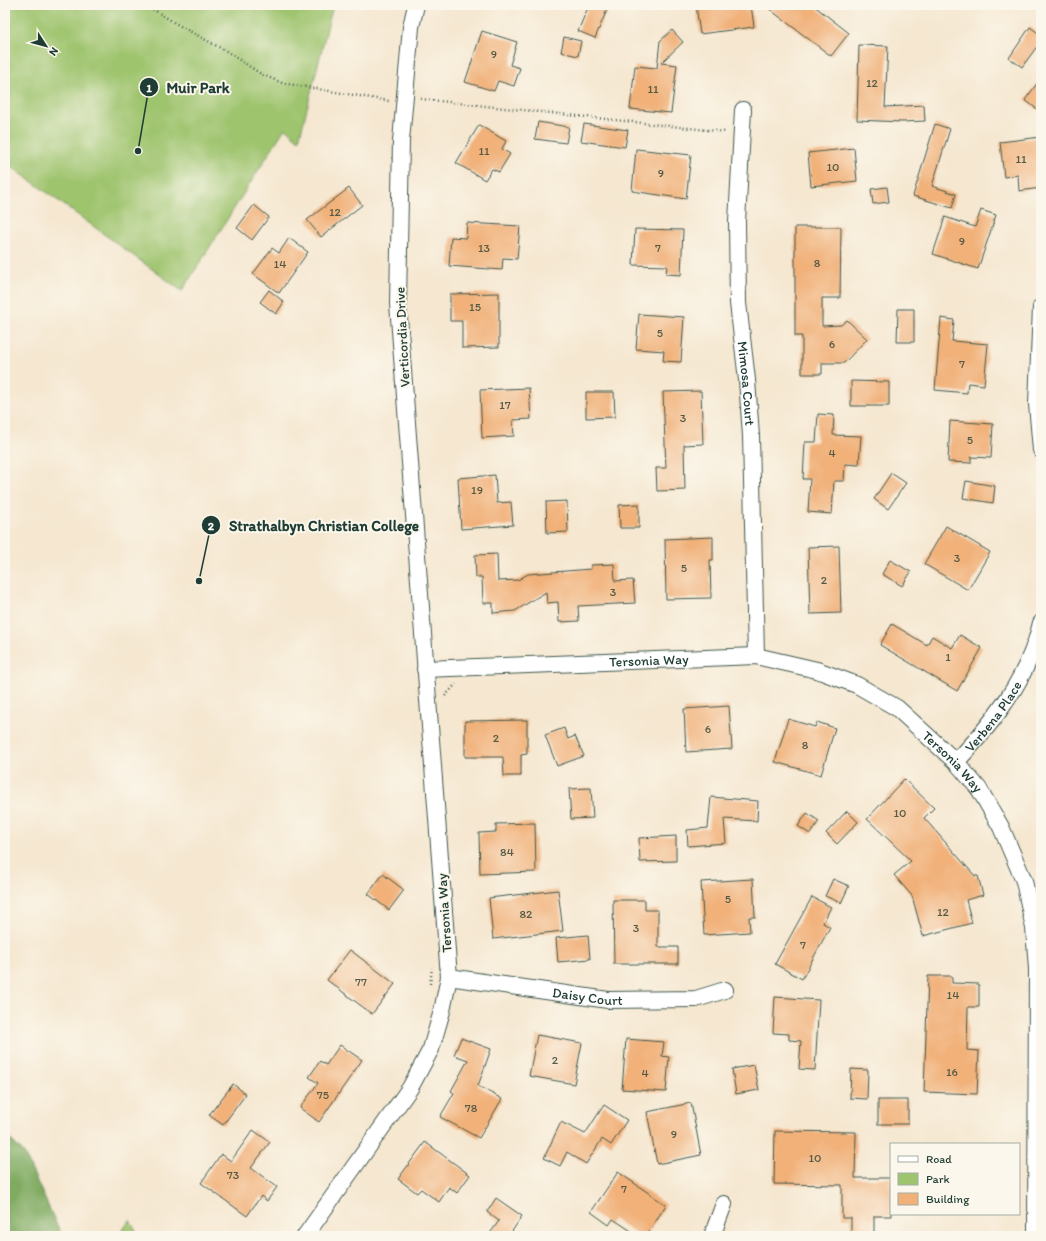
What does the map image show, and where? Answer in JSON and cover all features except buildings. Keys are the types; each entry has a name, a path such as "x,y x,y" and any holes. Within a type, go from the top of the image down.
{"street":[{"name":"Verticordia Drive","path":"416,5 411,27 401,141 398,304 425,670"},
{"name":"Mimosa Court","path":"743,110 737,222 738,303 747,380 751,436 756,656"},
{"path":"1041,307 1037,404 1041,450"},
{"name":"Verbena Place","path":"956,762 983,734 1016,686 1037,640 1041,623"},
{"name":"Tersonia Way","path":"305,1236 410,1088 431,1049 442,1011 449,977 425,670 756,656 817,670 857,685 897,708 956,762 979,789 1001,827 1024,881 1034,928 1037,969 1039,1103 1036,1236"},
{"name":"Daisy Court","path":"449,977 608,1000 696,999 725,990"},
{"path":"712,1236 724,1204"}],"path":[{"path":"146,5 226,51 261,74 282,83 390,102"},
{"path":"415,99 728,132"},
{"path":"443,699 447,692 460,682"},
{"path":"431,990 429,978 433,965"}],"green space":[{"path":"5,5 333,5 299,140 285,128 182,291 5,162"},
{"path":"5,1134 24,1153 62,1236 5,1236"},
{"path":"130,1220 139,1236 118,1236"}],"place":[{"name":"Muir Park","path":"138,151"},
{"name":"Strathalbyn Christian College","path":"199,581"}]}
